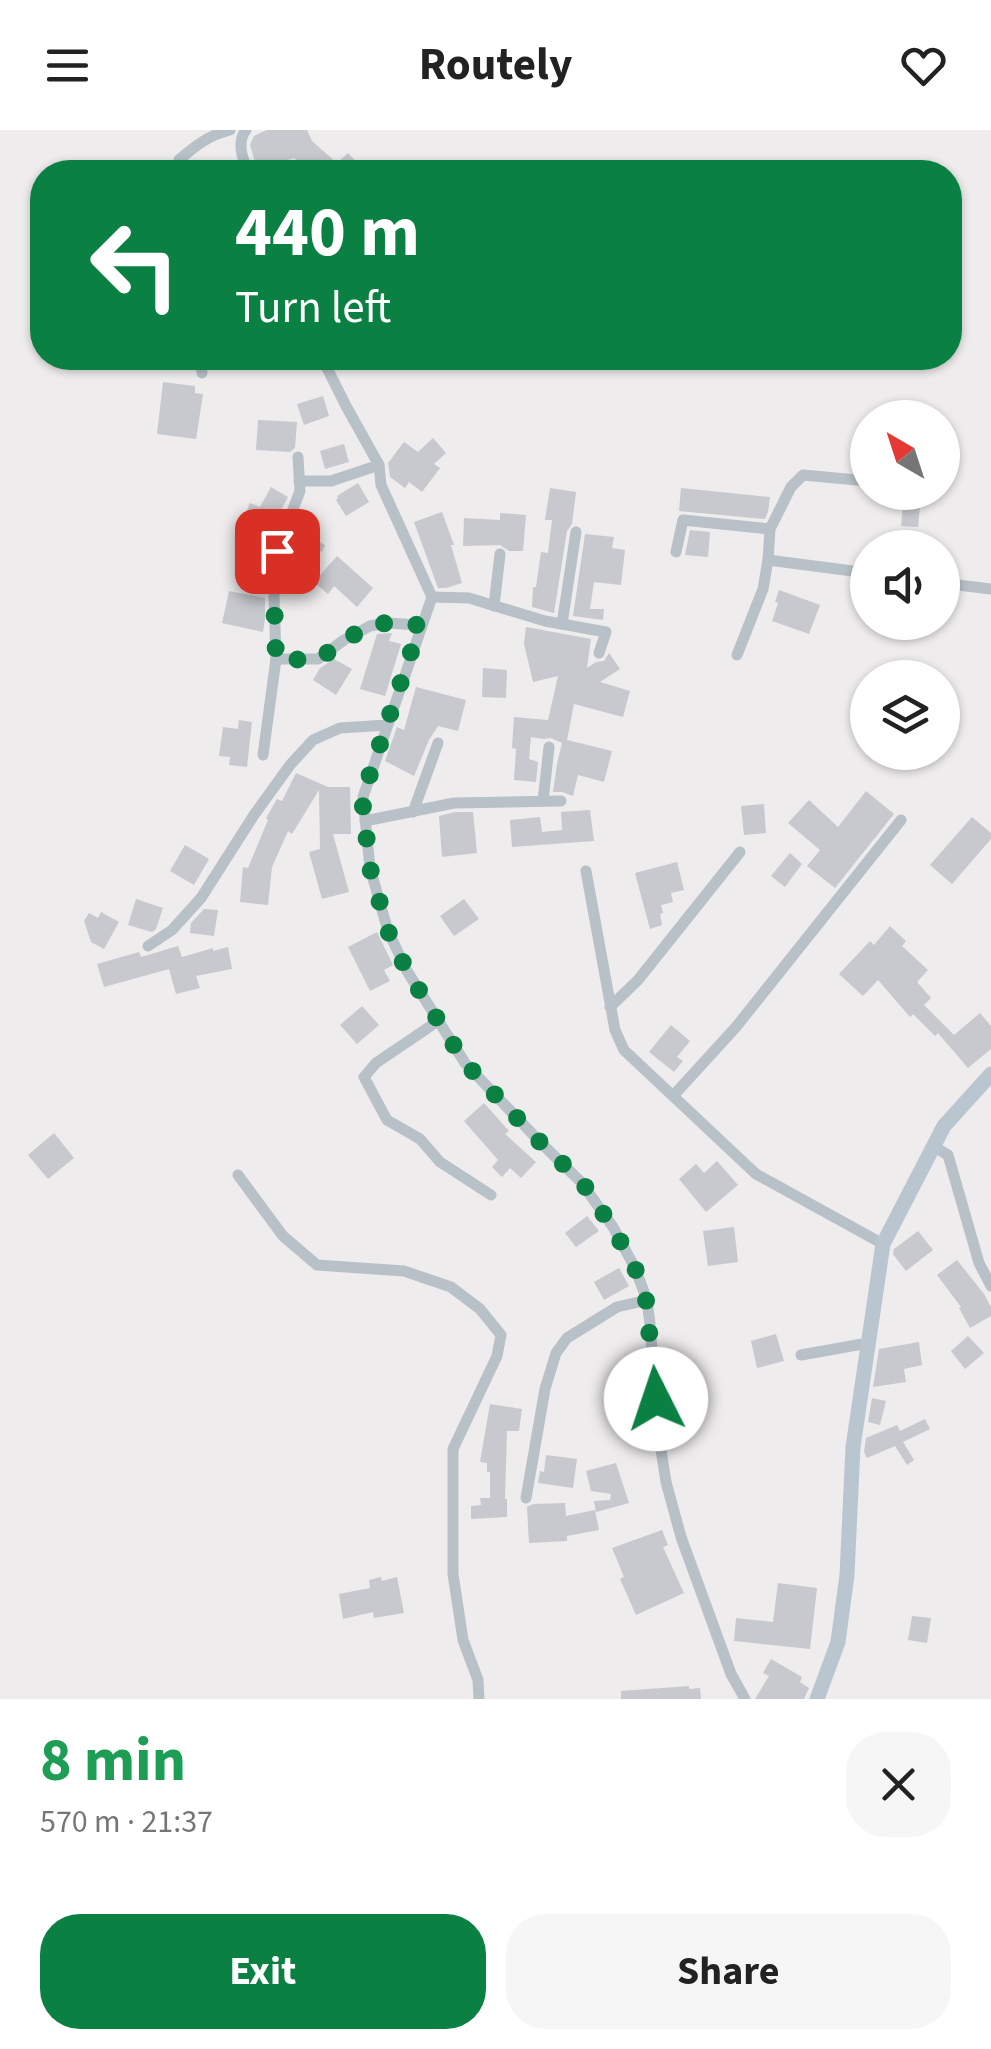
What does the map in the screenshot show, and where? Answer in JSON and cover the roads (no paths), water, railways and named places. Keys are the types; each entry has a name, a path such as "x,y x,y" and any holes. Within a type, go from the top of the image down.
{"street":[{"path":"179,160 207,137 239,131 244,160"},
{"path":"328,370 380,465 381,485 432,598 362,798 370,868 388,931 407,971 465,1063 582,1182 635,1268 646,1300 666,1482 731,1674 745,1699"},
{"path":"263,755 276,659 277,551 300,491 298,457"},
{"path":"299,481 331,481 380,465"},
{"path":"737,656 763,589 770,528 791,487 803,476 850,480"},
{"path":"676,552 683,520 770,528"},
{"path":"562,624 576,532"},
{"path":"494,606 500,554"},
{"path":"768,560 850,571"},
{"path":"960,585 991,589"},
{"path":"432,598 469,598 606,632 599,653"},
{"path":"276,659 318,660 370,626 420,625"},
{"path":"148,946 172,930 201,898 254,814 313,740 340,728 387,726"},
{"path":"412,812 438,744"},
{"path":"543,801 549,748"},
{"path":"365,822 454,804 561,801"},
{"path":"672,1096 736,1027 902,820"},
{"path":"610,1007 638,980 740,852"},
{"path":"586,871 614,1030 624,1050 756,1174 883,1244"},
{"path":"438,1021 376,1063 364,1077 387,1120 420,1139 440,1162 491,1195"},
{"path":"817,1699 838,1642 847,1575 853,1447 883,1244 944,1126 991,1074"},
{"path":"933,1146 948,1155 979,1262 991,1286"},
{"path":"238,1175 283,1236 317,1265 404,1271 451,1287 480,1309 501,1335 497,1356 453,1449 452,1574 463,1640 478,1680 479,1699"},
{"path":"526,1498 545,1389 556,1353 568,1338 617,1307 646,1300"},
{"path":"800,1355 868,1343"}]}
